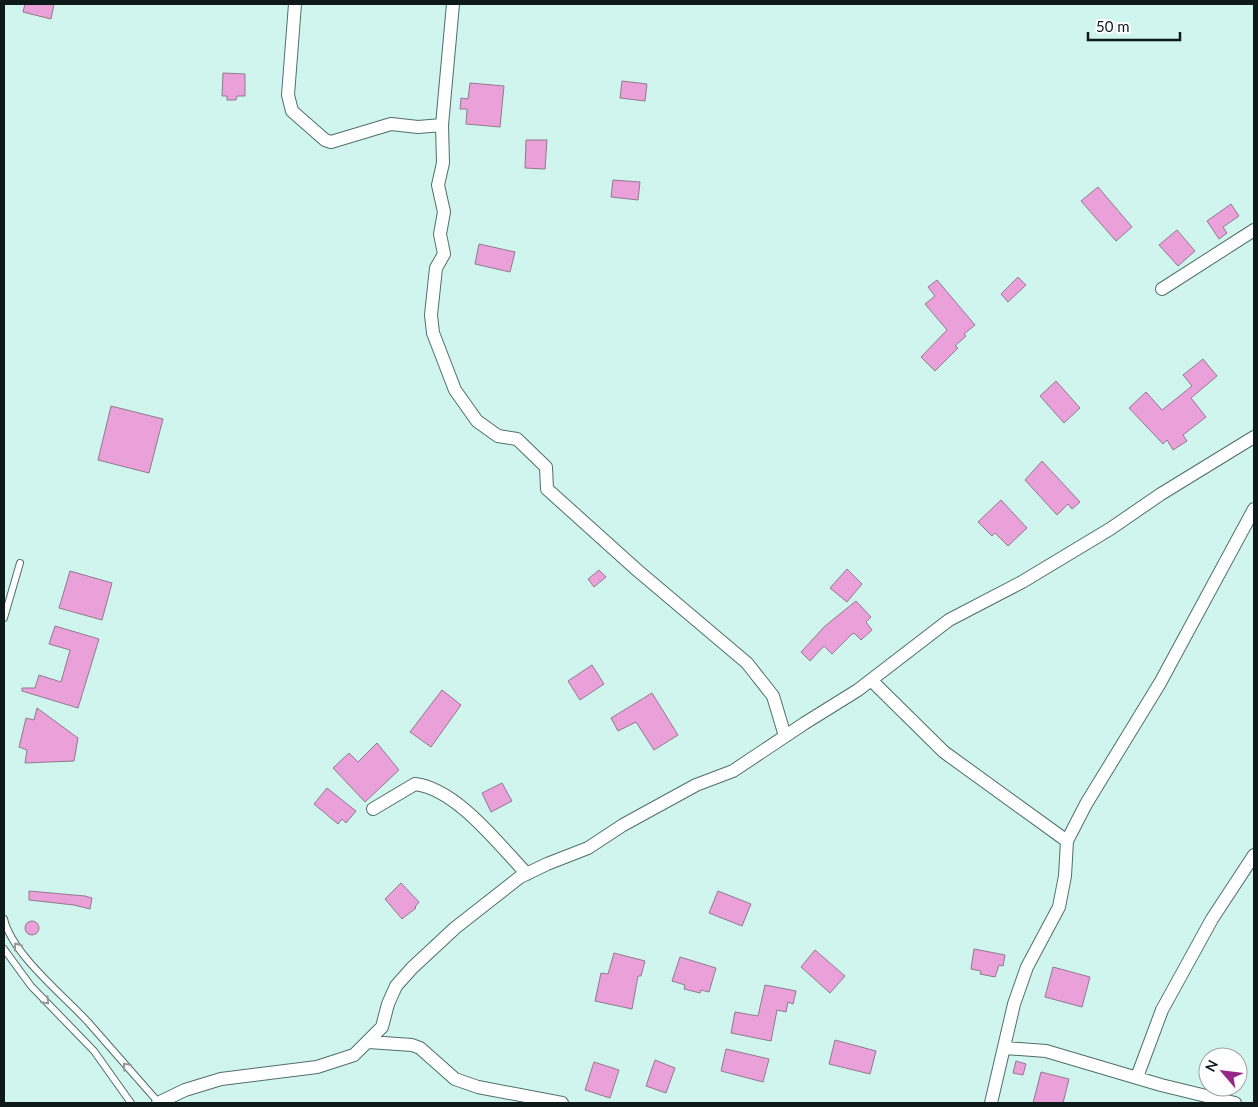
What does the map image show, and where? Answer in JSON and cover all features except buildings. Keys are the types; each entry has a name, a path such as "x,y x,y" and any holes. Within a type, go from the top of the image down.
{"street":[{"path":"295,4 288,95 292,110 325,140 330,142 390,124 418,127 442,125"},
{"path":"453,4 442,125 443,163 438,186 444,212 440,234 444,254 436,268 431,315 433,333 455,390 476,421 498,436 517,439 546,467 547,489 637,570 747,663 773,696 785,736"},
{"path":"1162,289 1254,230"},
{"path":"159,1103 185,1090 221,1079 317,1067 354,1055 382,1027 388,1004 396,986 412,968 454,928 527,874 588,848 623,825 696,785 734,771 858,690 948,620 1022,582 1110,530 1161,494 1254,437"},
{"path":"991,1103 1014,1004 1027,967 1059,907 1065,876 1067,842 1086,804 1160,683 1254,509"},
{"path":"871,680 944,752 1067,842"},
{"path":"373,809 415,784 422,785 462,806 527,874"},
{"path":"1137,1077 1162,1010 1212,920 1254,855"},
{"path":"369,1042 412,1044 420,1048 455,1079 478,1087 562,1103"},
{"path":"1004,1048 1046,1051 1197,1095 1235,1103"}],"lane":[{"path":"4,618 20,563"},
{"path":"4,919 7,932 23,954 159,1103"},
{"path":"4,949 31,986 94,1052 131,1103"}]}
